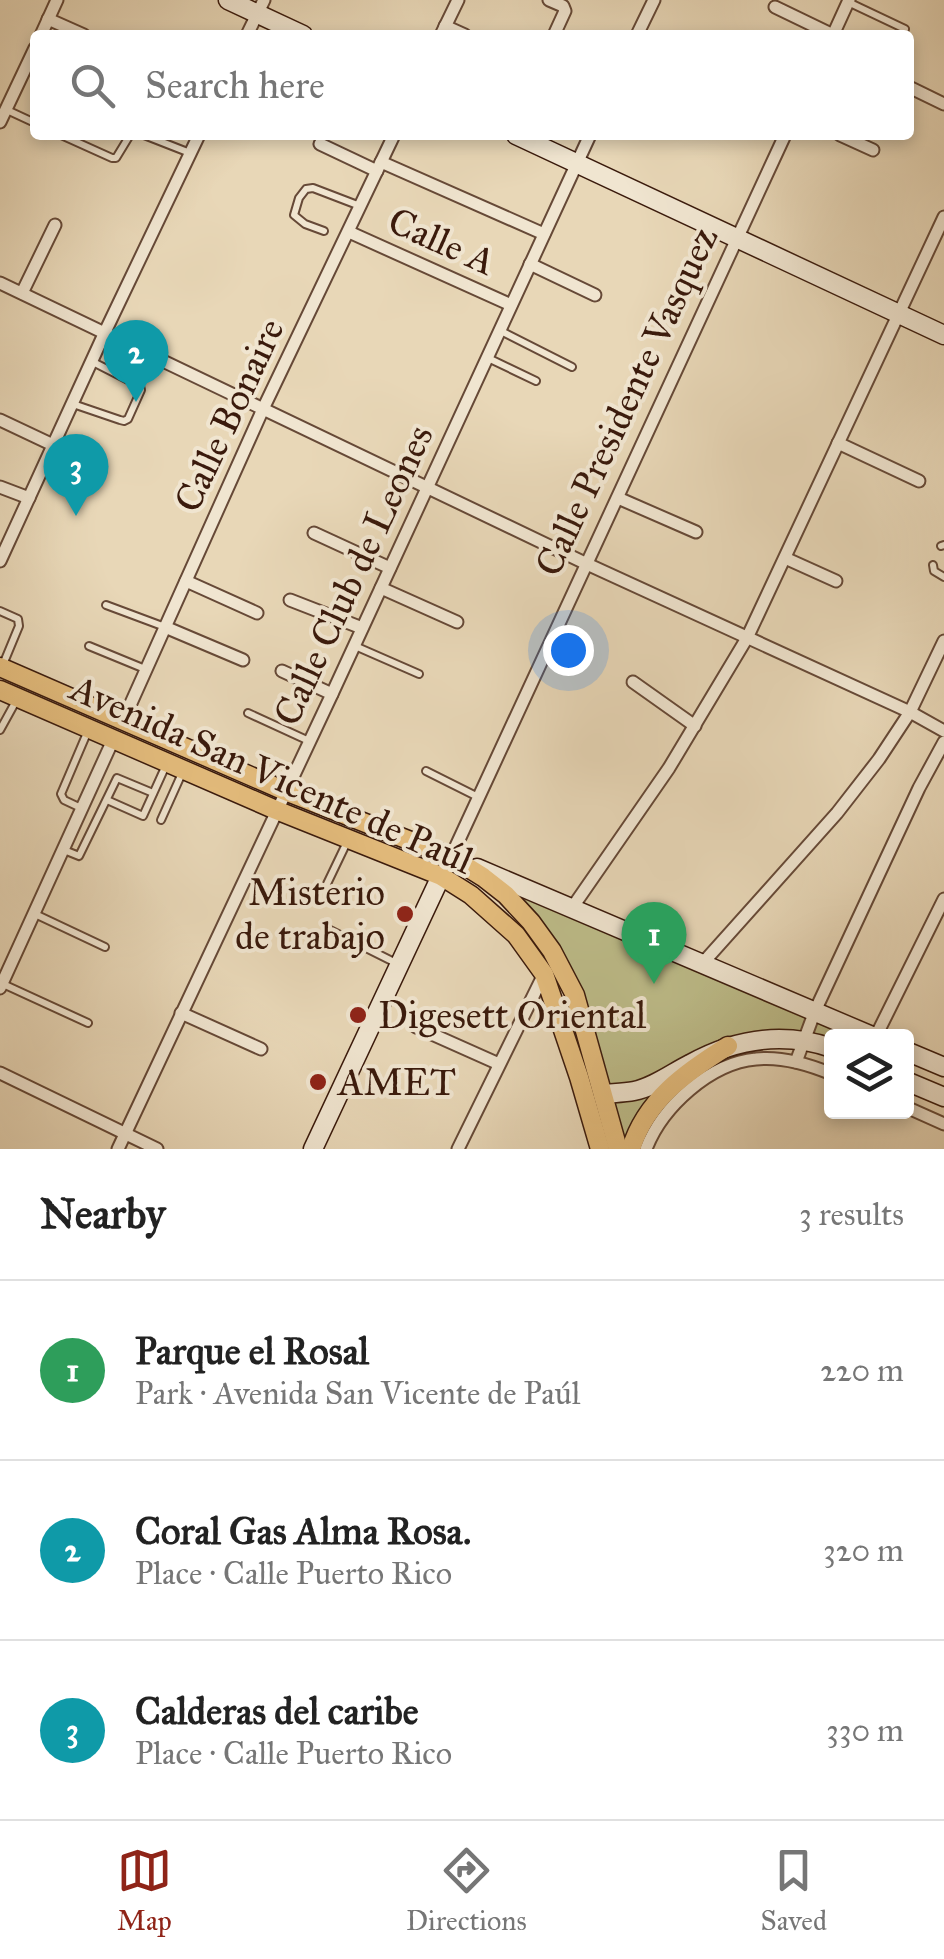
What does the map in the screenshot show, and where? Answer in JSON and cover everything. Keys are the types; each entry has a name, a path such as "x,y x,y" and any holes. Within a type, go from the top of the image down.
{"main road":[{"name":"Avenida San Vicente de Paúl","path":"1,668 451,857 484,877 531,922 552,951 575,995 618,1149"},
{"name":"Avenida San Vicente de Paúl","path":"9,694 276,810 441,876 471,895 500,918 544,974 580,1076 600,1149"},
{"path":"632,1149 637,1131 656,1101 690,1070 728,1046"}],"street":[{"path":"43,30 57,0"},
{"path":"228,0 261,7 295,30"},
{"path":"443,30 458,0"},
{"path":"549,0 565,12 556,30"},
{"path":"639,30 654,0"},
{"path":"835,30 848,1"},
{"path":"250,30 261,7"},
{"path":"775,7 823,30"},
{"path":"48,19 73,30"},
{"path":"3,116 30,62"},
{"path":"0,82 15,90"},
{"path":"914,89 944,104"},
{"path":"0,561 6,532 29,498 197,140"},
{"name":"Calle Bonaire","path":"123,722 264,408 392,140"},
{"path":"527,140 944,335"},
{"name":"Calle Club de Leones","path":"118,1149 588,140"},
{"name":"Calle Presidente Vasquez","path":"451,857 783,140"},
{"path":"851,140 873,150"},
{"path":"320,144 544,234"},
{"path":"572,908 669,768 747,638 944,217"},
{"path":"22,293 55,225"},
{"name":"Calle A","path":"349,232 512,304"},
{"path":"530,264 595,295"},
{"path":"0,283 944,731"},
{"path":"0,420 54,444"},
{"path":"838,443 920,482"},
{"path":"0,487 29,498"},
{"path":"618,498 696,532"},
{"path":"314,533 390,568"},
{"path":"785,558 836,581"},
{"path":"186,581 258,613"},
{"path":"381,588 457,622"},
{"path":"290,600 362,628"},
{"path":"166,628 243,660"},
{"path":"702,964 837,812 878,759 910,712 944,640"},
{"path":"282,671 332,694"},
{"path":"633,682 695,726"},
{"path":"1,986 113,740"},
{"path":"796,1062 815,1011 944,742"},
{"name":"Avenida San Vicente de Paúl","path":"451,857 857,1029"},
{"path":"313,1149 441,876"},
{"path":"878,1029 944,899"},
{"path":"458,1149 544,974"},
{"path":"182,1013 261,1049"},
{"path":"416,1027 499,1064"},
{"path":"603,1094 649,1086 728,1046 758,1040 804,1039 824,1045"},
{"path":"914,1054 944,1067"},
{"path":"646,1149 671,1107 690,1089 724,1068 754,1058 796,1062 824,1071"},
{"path":"0,1073 157,1149"},
{"path":"914,1084 944,1097"},
{"path":"914,1111 944,1124"}],"lane":[{"path":"848,1 905,29"},
{"path":"3,116 30,122"},
{"path":"72,140 112,158 116,158 127,140"},
{"path":"157,140 191,153"},
{"path":"324,231 294,214 306,189 362,206"},
{"path":"500,331 572,367"},
{"path":"488,358 536,381"},
{"path":"72,404 128,419 140,386 92,361"},
{"path":"933,565 934,571 944,577"},
{"path":"106,605 166,628"},
{"path":"0,610 18,619 19,626 1,668"},
{"path":"89,646 146,669"},
{"path":"354,646 420,674"},
{"path":"0,730 9,694"},
{"path":"248,713 309,741"},
{"path":"82,808 64,800 61,794 88,730"},
{"path":"106,800 144,816 153,793 175,766"},
{"path":"160,820 175,766"},
{"path":"426,771 479,797"},
{"path":"64,850 79,856 117,778 153,793"},
{"path":"325,888 348,839"},
{"path":"35,914 105,947"},
{"path":"330,930 400,965"},
{"path":"1,986 88,1024"}],"shaded area":[{"path":"513,890 839,1029 824,1029 824,1045 771,1035 607,1091 583,999"},
{"path":"667,1082 625,1148 611,1099"}],"place":[{"name":"Coral Gas Alma Rosa.","path":"136,402"},
{"name":"Calderas del caribe","path":"76,516"},
{"name":"Misterio de trabajo","path":"405,914"},
{"name":"Parque el Rosal","path":"654,984"},
{"name":"Digesett Oriental","path":"358,1015"},
{"name":"AMET","path":"318,1082"}]}
